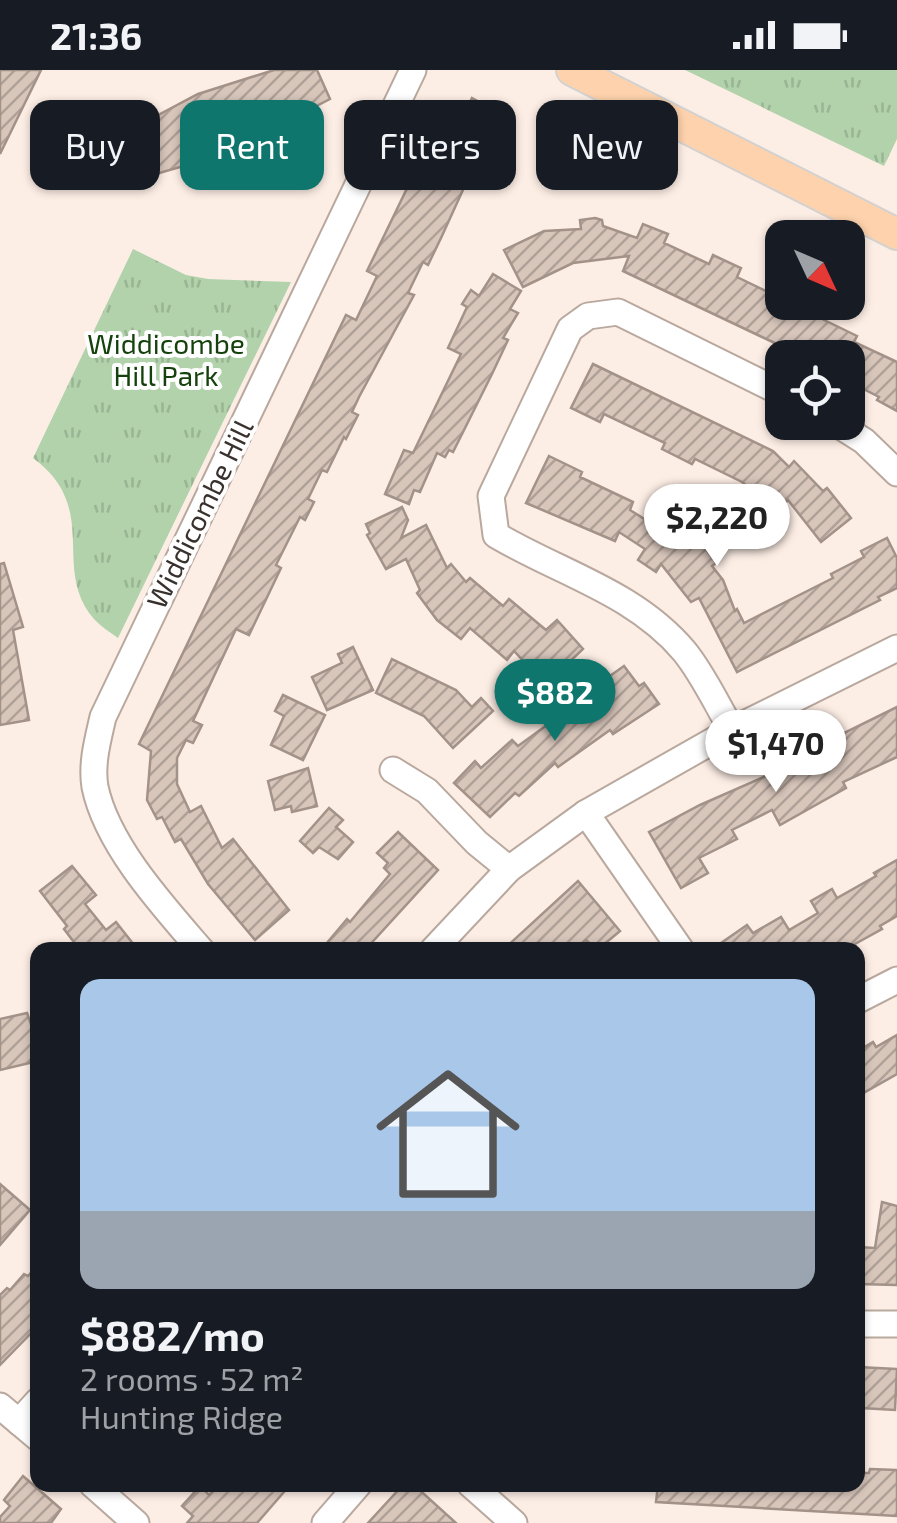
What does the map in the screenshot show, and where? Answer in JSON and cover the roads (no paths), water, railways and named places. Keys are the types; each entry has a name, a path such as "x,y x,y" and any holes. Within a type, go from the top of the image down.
{"main road":[{"path":"572,70 897,234"}],"street":[{"name":"Widdicombe Hill","path":"195,942 122,850 104,814 94,784 103,717 413,70"},
{"path":"732,730 685,652 625,599 496,535 491,496 570,329 588,316 618,312 765,385"},
{"path":"862,440 897,473"},
{"path":"441,942 510,870 586,814 732,730 897,648"},
{"path":"392,770 427,791 477,843 510,870"},
{"path":"586,814 675,942"},
{"path":"865,996 897,980"},
{"path":"865,1324 897,1324"},
{"path":"99,1492 127,1520"},
{"path":"326,1523 352,1492"},
{"path":"480,1492 514,1523"}],"park label":[{"name":"Widdicombe Hill Park","path":"166,360"}]}
